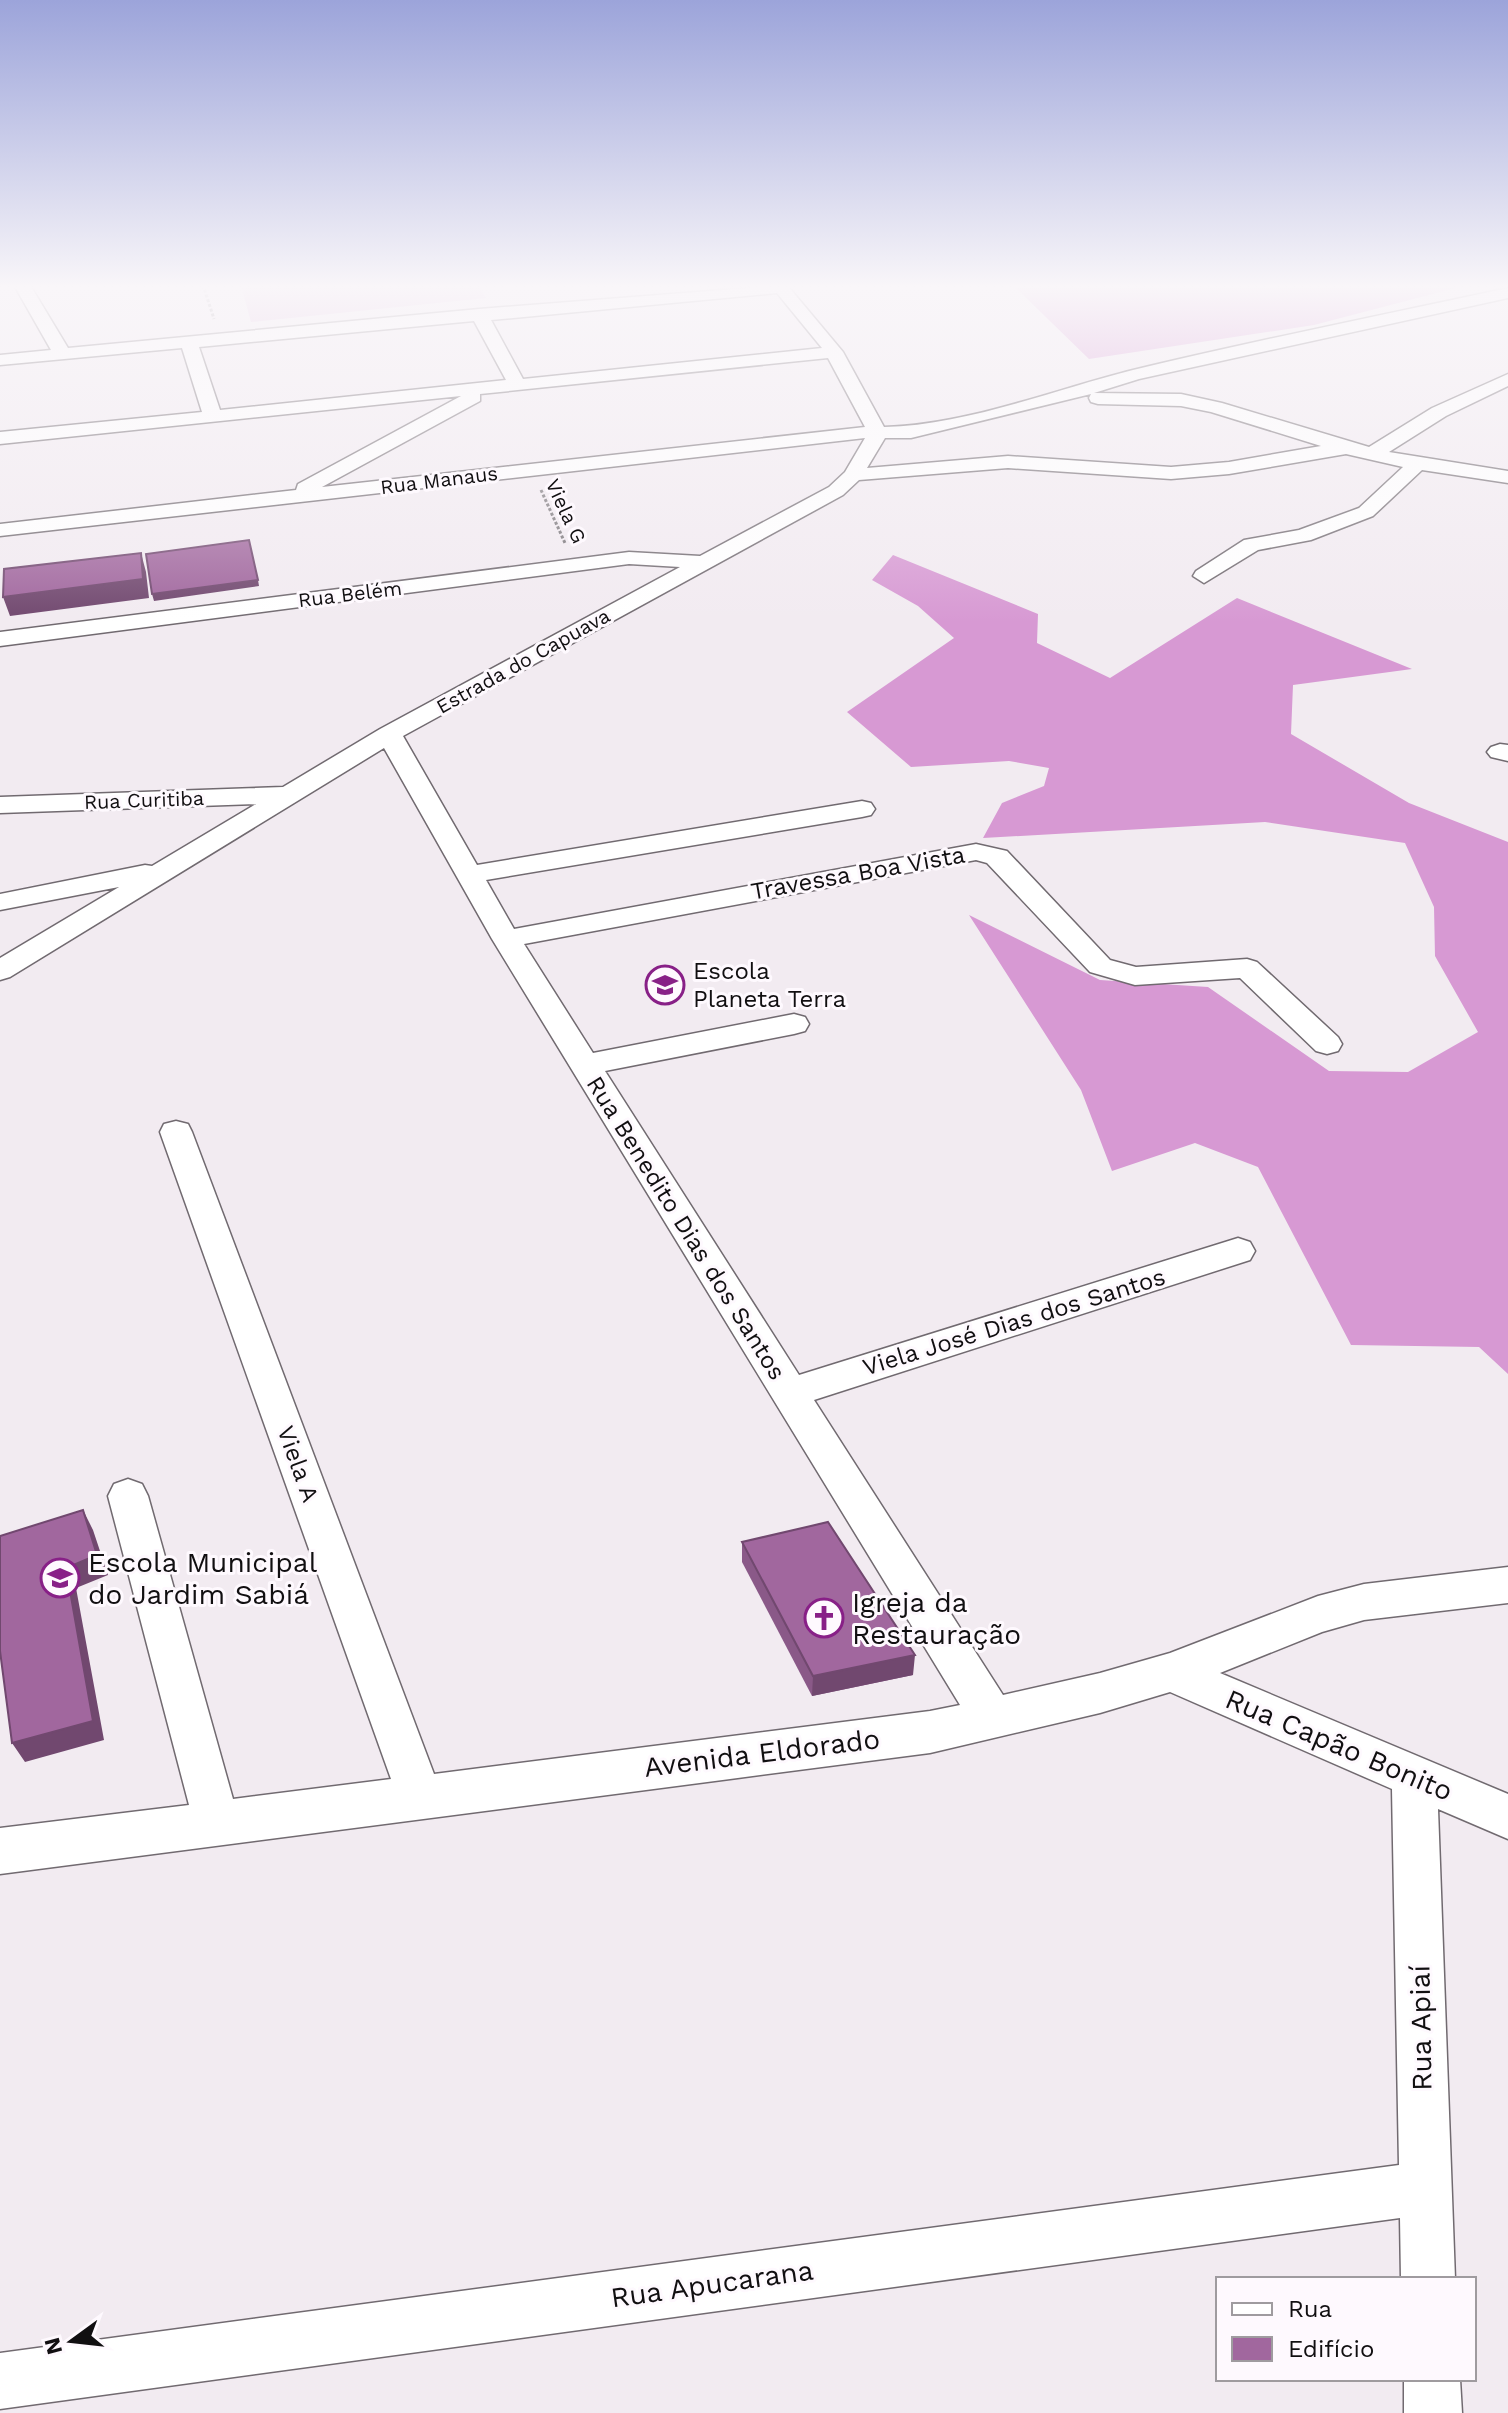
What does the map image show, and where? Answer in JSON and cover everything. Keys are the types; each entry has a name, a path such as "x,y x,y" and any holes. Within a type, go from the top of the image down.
{"street":[{"path":"206,398 212,415"},
{"path":"0,438 403,398"},
{"path":"289,497 474,398"},
{"path":"859,398 878,433"},
{"path":"1057,399 1062,398"},
{"path":"1372,454 1439,412 1469,398"},
{"path":"1057,399 1181,400 1278,425 1346,448 1508,477"},
{"name":"Rua Manaus","path":"0,530 841,433 911,432 1057,399"},
{"name":"Estrada do Capuava","path":"0,971 389,734 836,491 853,475 878,433"},
{"path":"853,475 1008,462 1171,473 1229,468 1346,448"},
{"path":"1204,576 1252,545 1304,536 1366,512 1418,463"},
{"name":"Rua Belém","path":"0,639 575,565 642,558 700,563"},
{"name":"Rua Benedito Dias dos Santos","path":"389,734 506,939 992,1717"},
{"name":"Rua Curitiba","path":"0,805 288,795"},
{"path":"470,874 862,809"},
{"name":"Travessa Boa Vista","path":"506,939 976,852 997,857 1100,966 1135,976 1247,968 1327,1044"},
{"path":"0,902 167,868"},
{"path":"585,1065 794,1024"},
{"name":"Viela A","path":"176,1132 420,1797"},
{"name":"Viela José Dias dos Santos","path":"789,1393 1238,1251"},
{"path":"128,1496 216,1822"},
{"name":"Avenida Eldorado","path":"0,1851 930,1732 1100,1693 1171,1672 1318,1615 1364,1602 1508,1585"},
{"name":"Rua Capão Bonito","path":"1171,1672 1508,1817"},
{"name":"Rua Apiaí","path":"1414,1777 1428,2277"},
{"name":"Rua Apucarana","path":"0,2381 1425,2188"},
{"path":"1432,2381 1433,2413"}],"path":[{"name":"Viela G","path":"531,469 575,565"}],"shaded area":[{"path":"893,555 1038,614 1037,643 1110,678 1237,598 1412,669 1293,685 1291,734 1409,803 1508,842 1508,1374 1479,1347 1351,1345 1258,1167 1195,1143 1112,1171 1081,1090 969,915 1100,980 1208,987 1329,1071 1408,1072 1478,1032 1435,956 1434,907 1405,843 1265,822 983,838 1002,803 1044,786 1049,768 1009,761 911,767 847,712 954,638 918,606 872,580"}],"building":[{"path":"249,540 258,580 152,594 146,554"},
{"path":"141,553 143,579 3,597 4,569"},
{"path":"83,1510 97,1555 66,1568 93,1721 12,1743 0,1651 0,1536"},
{"name":"Igreja da Restauração","path":"828,1522 915,1655 813,1676 742,1542"}],"place":[{"name":"Escola Planeta Terra","path":"665,985"},
{"name":"Escola Municipal do Jardim Sabiá","path":"60,1578"},
{"name":"Igreja da Restauração","path":"824,1618"}]}
